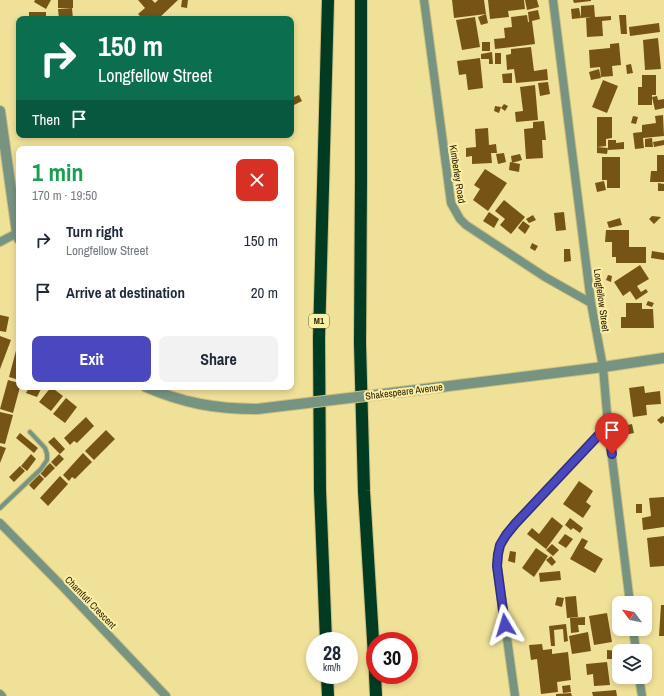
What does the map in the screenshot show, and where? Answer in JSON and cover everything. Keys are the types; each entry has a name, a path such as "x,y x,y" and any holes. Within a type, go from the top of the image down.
{"highway":[{"name":"M1","path":"326,632 320,490 319,338 328,0"},
{"path":"361,0 360,344 364,491 372,632"},
{"path":"327,684 328,696"},
{"path":"375,684 376,696"}],"street":[{"name":"Kimberley Road","path":"424,0 451,203 455,211 466,225 479,234 544,277 591,303"},
{"name":"Longfellow Street","path":"553,0 591,303 602,367 629,596"},
{"path":"0,111 16,222"},
{"path":"0,242 16,237"},
{"name":"Shakespeare Avenue","path":"153,390 199,404 227,408 257,409 602,367 664,358"},
{"path":"515,696 497,566 500,545 515,524 608,425"},
{"name":"Chamfuti Crescent","path":"0,523 69,593 166,696"},
{"path":"640,684 642,696"}],"lane":[{"path":"0,508 41,469 47,460 45,448 30,432"}],"building":[{"path":"35,0 51,0 46,9 34,2"},
{"path":"58,0 73,0 73,8 58,8"},
{"path":"138,0 152,0 155,3 158,0 178,0 161,16 140,16 138,14 145,8"},
{"path":"182,0 188,0 187,8 181,7"},
{"path":"452,0 484,0 486,14 454,18"},
{"path":"488,0 524,0 525,9 508,11 509,17 490,19"},
{"path":"525,0 537,0 539,7 527,10"},
{"path":"573,0 591,0 591,1 574,3"},
{"path":"594,5 595,17 611,16 611,20 602,21 603,36 587,37 586,18 591,17 581,18 581,6"},
{"path":"72,8 73,16 59,16 58,9"},
{"path":"579,8 581,18 572,19 571,9"},
{"path":"538,10 540,19 532,21 535,44 495,49 494,39 505,38 504,28 512,27 511,17 527,15 529,22 528,12"},
{"path":"29,12 46,12 46,16 29,16"},
{"path":"486,14 488,23 481,25 478,17"},
{"path":"619,15 626,15 627,34 621,34"},
{"path":"475,17 480,47 462,50 456,20"},
{"path":"659,23 660,32 630,36 629,27"},
{"path":"658,38 661,69 645,70 643,40"},
{"path":"482,42 490,42 490,51 482,51"},
{"path":"619,43 621,65 612,66 613,76 601,77 600,67 590,68 589,50 610,48 610,44"},
{"path":"531,47 534,71 547,69 548,80 516,83 514,69 507,70 506,55 511,54 511,49"},
{"path":"492,52 493,64 489,64 489,59 481,59 481,54"},
{"path":"495,53 501,53 501,64 495,64"},
{"path":"480,58 483,88 468,90 466,74 459,75 457,61"},
{"path":"631,64 633,73 627,74 626,65"},
{"path":"599,69 601,78 591,80 589,72"},
{"path":"512,73 512,83 503,83 502,74"},
{"path":"642,75 656,75 656,95 652,95 652,105 638,105 638,87 642,87"},
{"path":"603,80 618,86 607,113 592,107"},
{"path":"548,82 550,94 540,96 538,83"},
{"path":"535,85 538,120 516,122 515,112 523,111 520,87"},
{"path":"299,95 302,101 294,105 294,97"},
{"path":"657,96 658,100 664,99 664,108 655,110 652,97"},
{"path":"504,104 508,106 505,111 501,108"},
{"path":"495,106 501,107 499,113 494,111"},
{"path":"663,115 664,136 643,138 644,148 635,149 633,133 642,132 642,125 656,123 655,116"},
{"path":"633,116 638,117 636,124 631,123"},
{"path":"597,117 612,117 612,138 606,139 606,146 597,147"},
{"path":"544,121 546,140 542,140 543,158 526,159 524,129 533,128 533,122"},
{"path":"488,128 489,145 496,144 497,153 491,153 492,163 472,164 472,156 466,157 466,148 476,147 475,129"},
{"path":"652,138 653,147 645,147 645,139"},
{"path":"608,140 616,140 616,143 624,142 624,149 608,150"},
{"path":"664,140 664,145 654,147 653,142"},
{"path":"597,147 608,148 607,154 597,153"},
{"path":"504,153 506,162 498,164 496,154"},
{"path":"520,154 522,160 512,163 511,156"},
{"path":"657,155 664,155 664,182 650,182 651,171 657,171"},
{"path":"602,157 620,157 620,188 607,188 607,180 602,180"},
{"path":"510,162 520,164 519,172 509,170"},
{"path":"485,169 507,183 488,211 473,200 480,189 474,185"},
{"path":"604,181 606,190 597,192 595,183"},
{"path":"658,183 664,184 664,191 658,191"},
{"path":"504,200 525,217 511,234 500,225 505,219 495,211"},
{"path":"489,212 499,219 494,228 483,221"},
{"path":"564,212 566,230 556,231 554,213"},
{"path":"533,215 536,220 529,223 526,219"},
{"path":"652,216 661,217 654,224 649,219"},
{"path":"620,218 622,225 609,228 607,222"},
{"path":"523,221 530,226 525,234 518,228"},
{"path":"606,230 629,230 629,247 646,247 646,263 616,263 616,257 612,257 612,242 605,242"},
{"path":"532,243 538,246 535,251 530,248"},
{"path":"564,249 570,249 571,261 564,262"},
{"path":"652,251 664,253 664,260 651,258"},
{"path":"640,265 649,279 637,286 641,292 646,289 648,292 636,300 630,291 623,296 614,282"},
{"path":"608,275 612,276 611,282 606,280"},
{"path":"648,301 654,303 652,307 646,305"},
{"path":"626,303 642,303 642,309 653,309 654,328 621,328 621,317 626,317"},
{"path":"0,315 9,317 6,332 0,331"},
{"path":"0,336 11,340 0,369"},
{"path":"16,351 16,379 9,377"},
{"path":"8,380 16,382 16,390 19,390 13,413 0,409"},
{"path":"644,386 645,393 660,391 661,404 646,405 647,415 633,417 629,388"},
{"path":"28,390 40,390 37,397 26,393"},
{"path":"49,390 55,390 63,396 51,411 39,402"},
{"path":"66,398 77,407 65,423 53,414"},
{"path":"0,412 13,415 5,444 0,443"},
{"path":"662,416 664,417 664,422 661,424 657,420"},
{"path":"86,417 94,426 77,443 74,441 70,445 64,438"},
{"path":"632,424 634,433 625,435 623,426"},
{"path":"106,430 115,439 94,460 85,451"},
{"path":"20,433 38,448 34,453 16,438"},
{"path":"54,437 65,449 60,454 48,442"},
{"path":"0,446 6,448 0,463"},
{"path":"83,453 92,462 75,479 72,477 69,481 63,475"},
{"path":"31,454 36,459 27,471 21,466"},
{"path":"59,454 64,459 56,467 51,462"},
{"path":"50,463 55,468 45,478 40,473"},
{"path":"20,466 25,471 14,482 9,477"},
{"path":"39,474 44,479 34,490 29,485"},
{"path":"60,476 68,484 48,506 40,498"},
{"path":"579,481 593,491 586,502 591,506 583,518 563,504"},
{"path":"664,497 664,527 643,530 642,518 651,516 649,498"},
{"path":"636,504 642,504 642,513 636,513"},
{"path":"552,517 563,526 546,549 527,534 532,528 539,534"},
{"path":"570,518 583,528 580,533 573,528 571,530 565,525"},
{"path":"565,534 573,539 566,548 558,543"},
{"path":"664,536 664,566 650,567 647,538"},
{"path":"582,538 588,541 584,548 603,559 595,573 570,559"},
{"path":"552,544 559,550 553,556 546,550"},
{"path":"536,548 548,556 534,577 522,568"},
{"path":"510,551 516,552 515,563 508,561"},
{"path":"551,556 556,562 552,566 546,560"},
{"path":"560,571 561,580 540,582 539,573"},
{"path":"576,596 578,617 567,618 565,597"},
{"path":"557,597 564,598 562,607 555,605"},
{"path":"661,605 664,605 664,636 659,636"},
{"path":"607,613 612,642 594,645 589,616"},
{"path":"585,617 585,625 578,625 579,632 571,633 570,618"},
{"path":"566,624 568,641 564,642 563,629 554,630 555,646 551,646 549,626"},
{"path":"588,632 591,651 572,654 569,636"},
{"path":"542,644 543,650 552,649 552,654 568,652 571,680 557,682 558,692 541,694 537,659 531,660 529,645"},
{"path":"607,650 612,650 612,659 607,659"},
{"path":"607,662 610,685 594,686 593,674 587,675 586,664"},
{"path":"570,685 571,692 563,693 562,686"},
{"path":"616,690 617,696 593,696 592,692"},
{"path":"571,693 572,696 556,696 556,694"}],"route":[{"path":"505,625 497,566 500,545 506,535 608,425 612,454"}]}
